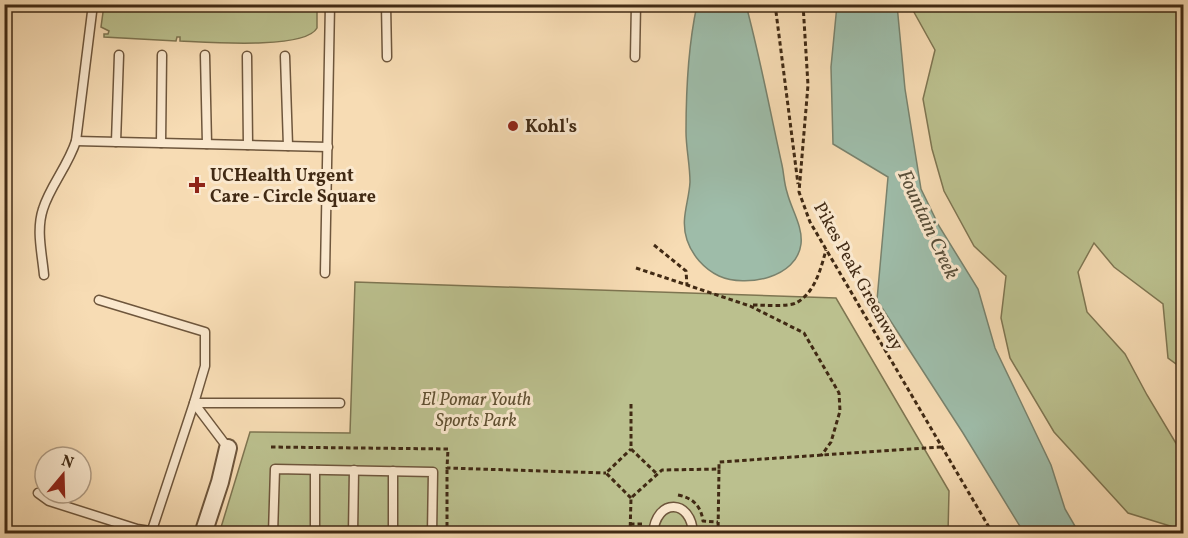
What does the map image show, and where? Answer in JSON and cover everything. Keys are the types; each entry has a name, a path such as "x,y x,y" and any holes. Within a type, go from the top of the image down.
{"street":[{"path":"203,534 220,482 228,448"}],"lane":[{"path":"44,275 39,229 43,208 71,156 76,141 93,4"},
{"path":"325,273 330,4"},
{"path":"386,4 387,57"},
{"path":"635,57 636,4"},
{"path":"116,142 119,55"},
{"path":"161,143 162,55"},
{"path":"205,55 207,144"},
{"path":"247,56 248,145"},
{"path":"285,56 288,146"},
{"path":"76,141 328,147"},
{"path":"99,300 205,332 205,366 152,530"},
{"path":"194,403 340,403"},
{"path":"194,403 228,448"},
{"path":"273,534 275,469 433,472 432,534"},
{"path":"315,470 315,534"},
{"path":"353,534 354,470"},
{"path":"393,471 393,534"},
{"path":"62,505 137,529 170,534"},
{"path":"653,534 659,514 665,508 672,507 681,508 692,520 693,534"}],"path":[{"path":"775,4 800,192"},
{"name":"Pikes Peak Greenway","path":"802,4 807,85 800,192 810,222 993,534"},
{"path":"654,245 686,271 687,285"},
{"path":"750,306 795,303 811,291 826,250"},
{"path":"636,268 750,306 804,333 839,393 840,411 831,442 821,456"},
{"path":"631,404 631,449 656,473"},
{"path":"271,447 448,449 447,534"},
{"path":"718,534 719,462 941,447"},
{"path":"606,473 631,449"},
{"path":"447,468 606,473 631,498"},
{"path":"630,534 631,498 656,473 662,470 719,469"}],"green space":[{"path":"104,5 317,5 317,28 309,35 294,39 253,43 180,41 180,37 177,37 176,41 104,37 104,34 108,34 109,31 101,27"},
{"path":"910,5 1183,5 1183,369 1168,358 1163,304 1114,267 1094,243 1078,272 1087,312 1125,354 1183,455 1183,530 1128,513 1054,432 1010,358 1001,318 1006,276 974,246 944,191 932,149 923,99 935,50"},
{"name":"El Pomar Youth Sports Park","path":"355,282 836,298 949,491 948,533 219,534 250,432 350,433"}],"water":[{"path":"697,5 746,5 786,189 799,224 801,237 797,256 790,265 769,277 743,281 719,276 699,261 687,240 684,225 690,182 686,138 687,84 691,36"},
{"name":"Fountain Creek","path":"837,5 897,5 905,89 921,189 939,226 978,289 995,348 1051,465 1065,509 1079,533 1024,533 877,300 888,177 833,144 831,67"}],"place":[{"name":"Kohl's","path":"513,126"},
{"name":"UCHealth Urgent Care - Circle Square","path":"197,185"}]}
